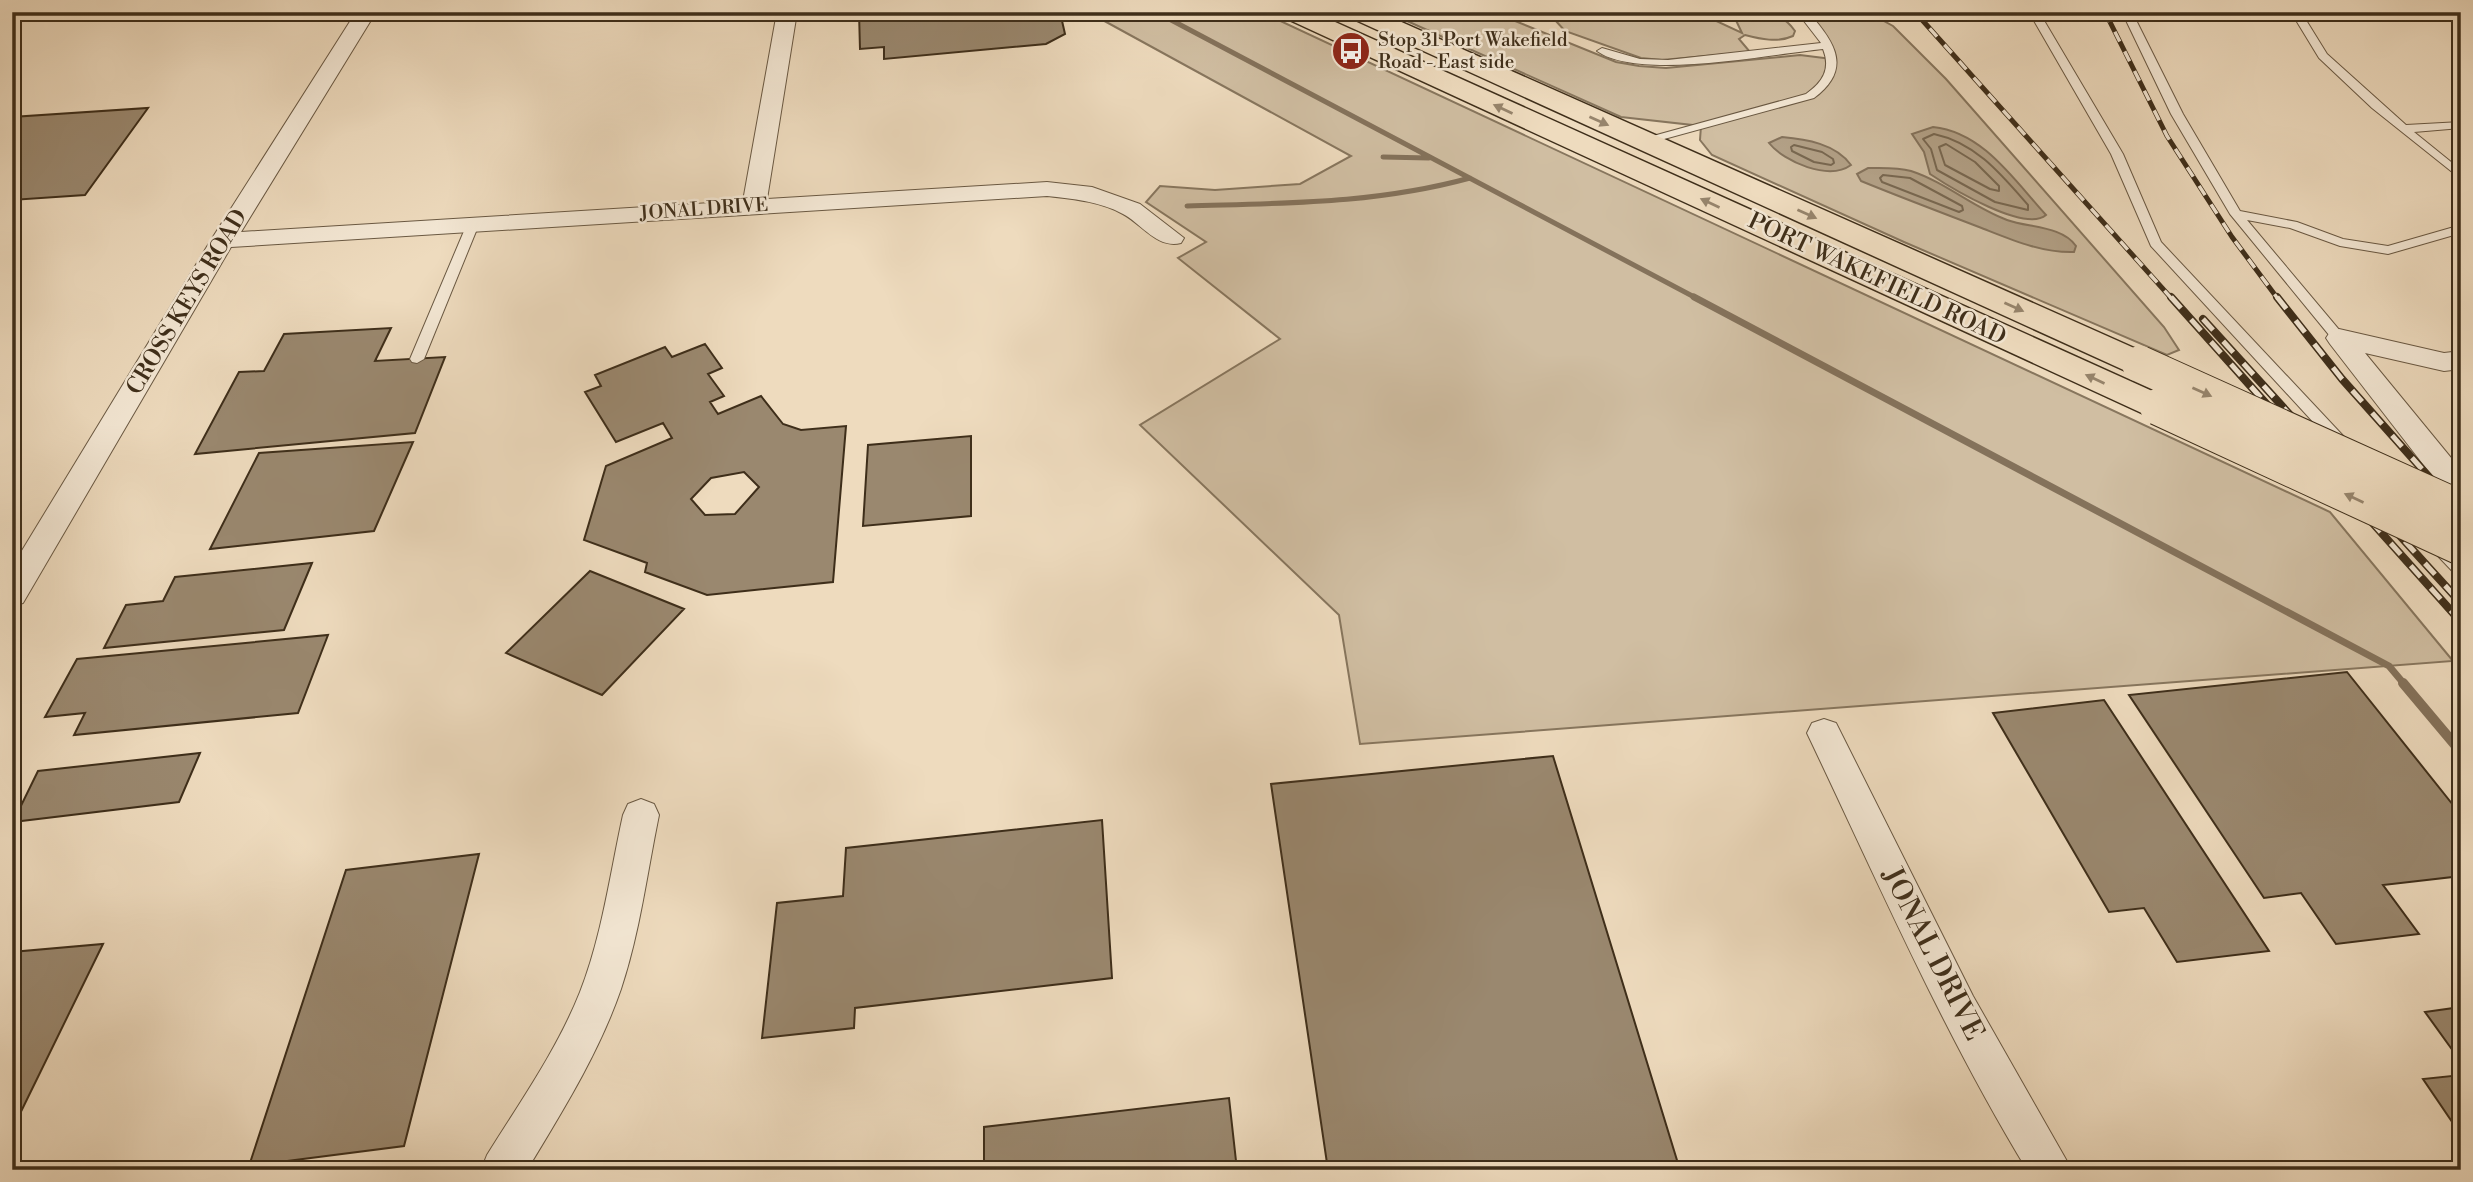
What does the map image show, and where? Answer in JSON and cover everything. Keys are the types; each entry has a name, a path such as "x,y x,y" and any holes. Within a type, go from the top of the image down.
{"highway":[{"name":"PORT WAKEFIELD ROAD","path":"1292,12 2461,547"},
{"name":"PORT WAKEFIELD ROAD","path":"1358,12 2461,509"}],"street":[{"name":"CROSS KEYS ROAD","path":"12,594 223,240 366,12"},
{"path":"754,205 787,12"},
{"name":"JONAL DRIVE","path":"223,240 754,205 1047,189 1092,194 1132,209 1172,237"},
{"path":"2340,338 2444,362 2461,360"},
{"path":"2340,338 2442,470 2461,489"},
{"name":"JONAL DRIVE","path":"1824,733 1948,989 2012,1109 2051,1170"},
{"path":"502,1170 564,1071 593,1008 610,962 641,815"}],"lane":[{"path":"1646,141 1810,96 1827,81 1833,59 1824,36 1802,12"},
{"path":"2034,12 2125,172 2148,220 2155,243 2461,571"},
{"path":"2127,12 2176,114 2236,214 2340,338"},
{"path":"2296,12 2323,56 2461,176"},
{"path":"1602,51 1639,62 1668,63 1827,45"},
{"path":"2404,129 2461,125"},
{"path":"2236,214 2293,225 2340,242 2388,250 2461,229"},
{"path":"417,359 473,224"}],"shaded area":[{"path":"1088,12 1261,12 2330,512 2453,661 1360,744 1339,615 1140,425 1280,339 1178,258 1206,242 1146,202 1160,186 1215,190 1300,184 1351,156"},
{"path":"1387,12 1493,12 1616,62 1666,68 1800,55 1832,59 1802,12 1849,12 1882,20 1893,26 1946,79 2164,327 2179,350 2167,355 1904,242 1712,155 1700,140 1701,126 1621,117"},
{"path":"1555,12 1697,12 1742,33 1732,12 1759,12 1782,18 1795,31 1793,36 1775,40 1745,35 1739,39 1750,52 1662,60 1641,58 1565,31 1555,20"}],"water":[{"path":"1933,127 1951,131 1982,148 2009,173 2046,215 2036,219 2006,214 1970,198 1930,174 1924,152 1912,134"},
{"path":"1782,137 1829,147 1851,165 1831,171 1796,163 1769,143"},
{"path":"1868,168 1900,169 1924,176 1995,215 2063,235 2076,246 2074,252 2050,250 2002,236 1861,181 1857,174"}],"building":[{"path":"859,12 1060,12 1065,34 1046,44 884,59 884,47 860,49"},
{"path":"148,108 85,195 12,200 12,117"},
{"path":"391,328 375,361 445,357 415,433 195,454 239,372 264,371 284,334"},
{"path":"705,344 722,368 708,374 724,396 710,402 718,414 761,396 783,424 801,430 846,426 833,582 707,595 645,572 647,563 584,540 606,466 672,438 663,423 616,442 585,392 601,386 595,375 665,347 672,357","holes":["744,472 759,487 735,514 705,515 691,499 711,478"]},
{"path":"971,436 971,516 863,526 868,445"},
{"path":"413,442 374,531 210,549 259,453"},
{"path":"312,563 284,630 104,648 126,605 163,601 175,577"},
{"path":"590,571 684,609 602,695 506,653"},
{"path":"328,635 298,713 74,735 85,713 45,717 77,659"},
{"path":"2347,672 2461,815 2461,876 2383,885 2419,934 2336,944 2301,893 2264,898 2129,695"},
{"path":"2104,700 2269,951 2177,962 2144,908 2109,912 1993,713"},
{"path":"200,753 179,802 13,822 38,771"},
{"path":"1553,756 1680,1170 1328,1170 1271,784"},
{"path":"1102,820 1112,978 855,1008 854,1028 762,1038 777,903 843,896 846,848"},
{"path":"479,854 404,1146 249,1166 346,870"},
{"path":"103,944 12,1130 12,952"},
{"path":"2461,1007 2461,1062 2425,1012"},
{"path":"2461,1075 2461,1135 2423,1079"},
{"path":"1229,1098 1237,1170 984,1170 984,1127"}],"waterway":[{"path":"1156,12 1470,178"},
{"path":"1383,157 1429,158"},
{"path":"1187,206 1329,201 1399,193 1470,178"},
{"path":"1470,178 1698,299"},
{"path":"1694,297 2389,666 2405,685"},
{"path":"2403,683 2461,752"}],"railway":[{"path":"1915,12 2172,299"},
{"path":"2105,12 2167,136 2232,237 2278,299"},
{"path":"2171,297 2461,622"},
{"path":"2277,297 2342,379 2461,513"},
{"path":"2203,319 2461,603"}],"place":[{"name":"Stop 31 Port Wakefield Road - East side","path":"1351,51"}]}
